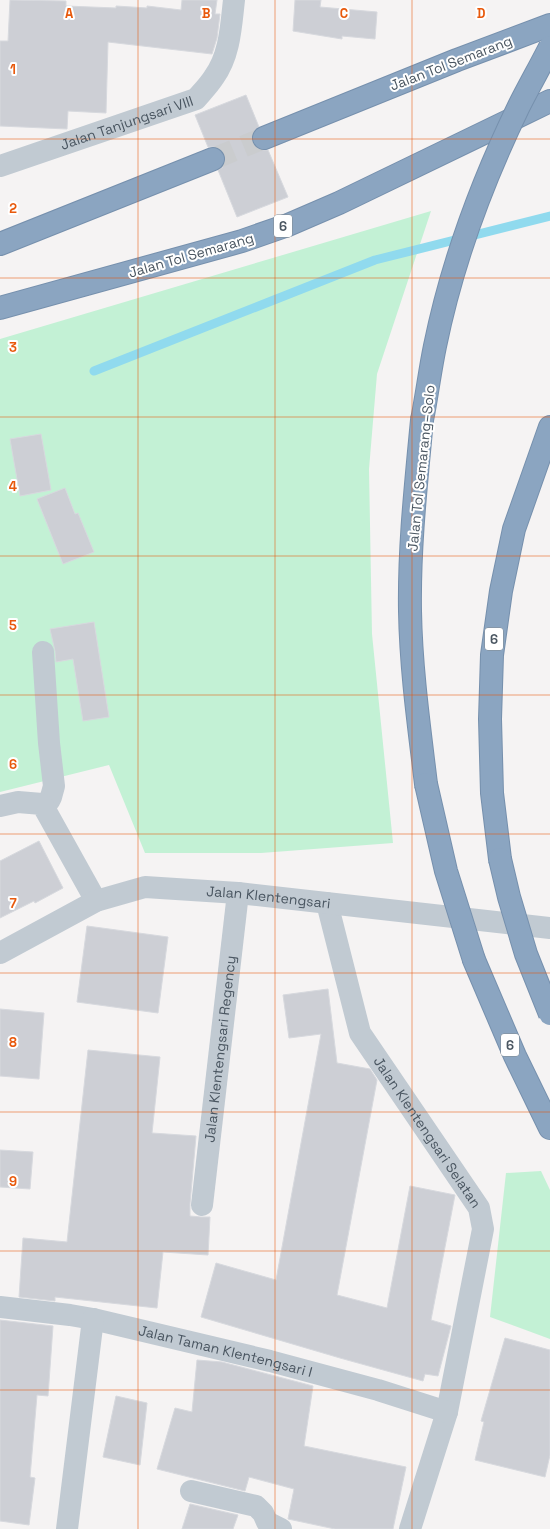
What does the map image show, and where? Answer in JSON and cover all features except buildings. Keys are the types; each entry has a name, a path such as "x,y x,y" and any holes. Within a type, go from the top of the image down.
{"highway":[{"name":"Jalan Tol Semarang","path":"264,138 457,60 550,26"},
{"name":"Jalan Tol Semarang–Solo","path":"550,47 519,106 491,169 470,224 451,282 435,346 422,420 413,515 410,611 415,697 426,784 446,871 474,960 515,1056 550,1128"},
{"name":"Jalan Tol Semarang","path":"0,308 242,241 288,225 339,203 550,101"},
{"path":"0,244 213,159"},
{"name":"6","path":"550,427 514,529 501,591 492,655 490,719 492,793 500,859 509,897 526,954 550,1014"}],"street":[{"name":"Jalan Tanjungsari VIII","path":"0,166 196,99 215,76 224,58 229,41 234,0"},
{"path":"0,806 18,802 42,804 51,797 54,786 49,742 43,652"},
{"path":"42,804 96,901"},
{"name":"Jalan Klentengsari","path":"0,953 96,901 145,887 238,893 550,928"},
{"name":"Jalan Klentengsari Regency","path":"202,1205 238,893"},
{"name":"Jalan Klentengsari Selatan","path":"327,903 360,1033 480,1208 483,1229 448,1412 410,1529"},
{"name":"Jalan Taman Klentengsari I","path":"0,1306 70,1314 270,1360 378,1390 448,1412"},
{"path":"67,1529 93,1319"},
{"path":"191,1492 256,1506 263,1513 266,1522 281,1529"}],"green space":[{"path":"431,211 377,374 369,469 372,634 393,843 261,853 145,853 109,765 0,792 0,339"},
{"path":"541,1171 550,1190 550,1339 490,1317 506,1173"}],"waterway":[{"path":"94,371 375,260 550,216"}],"tunnel":[{"path":"213,159 264,138"}]}
